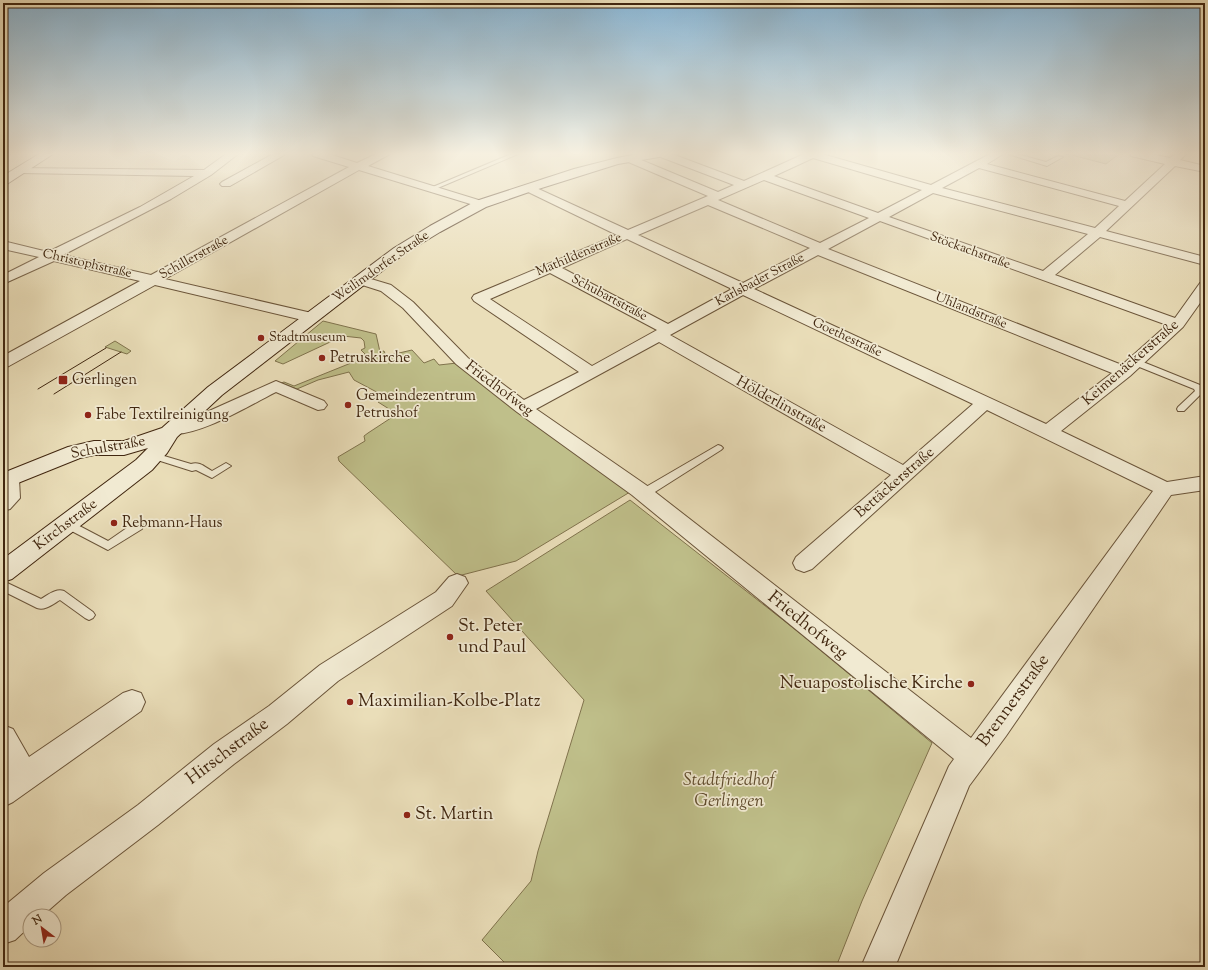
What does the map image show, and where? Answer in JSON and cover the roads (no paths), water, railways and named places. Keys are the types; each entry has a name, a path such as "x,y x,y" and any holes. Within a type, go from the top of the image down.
{"main road":[{"name":"Weilimdorfer Straße","path":"172,431 215,391 310,317 407,245 481,204 495,199"},
{"name":"Schulstraße","path":"6,480 75,452 94,448 124,448 141,444 172,431"},
{"name":"Kirchstraße","path":"3,572 130,477 154,456 172,431"},
{"path":"124,448 130,452 134,465 130,477"}],"street":[{"path":"3,280 163,199"},
{"name":"Schillerstraße","path":"3,363 299,199"},
{"path":"465,199 481,204"},
{"name":"Goethestraße","path":"552,199 1048,432 1165,489"},
{"name":"Mathildenstraße","path":"591,373 479,298 710,199"},
{"name":"Uhlandstraße","path":"716,199 819,249 1130,367"},
{"name":"Stöckachstraße","path":"828,199 1178,324"},
{"name":"Karlsbader Straße","path":"523,408 591,373 663,332 913,199"},
{"path":"970,199 1205,261"},
{"path":"1107,199 1128,205"},
{"path":"1044,277 1134,199"},
{"name":"Christophstraße","path":"3,245 310,317"},
{"name":"Schubartstraße","path":"550,267 663,332"},
{"name":"Friedhofweg","path":"361,280 386,288 408,305 462,361 523,408 639,490 973,757"},
{"name":"Keimenäckerstraße","path":"1048,432 1130,367 1178,324 1205,286"},
{"name":"Hölderlinstraße","path":"663,332 904,474"},
{"path":"172,431 194,425 276,386 318,405"},
{"name":"Bettäckerstraße","path":"804,563 985,403"},
{"path":"3,504 10,498 6,480"},
{"path":"1165,489 1205,483"},
{"name":"Brennerstraße","path":"878,967 959,776 996,727 1165,489"},
{"name":"Hirschstraße","path":"3,928 55,884 148,815 224,754 278,715 329,673 444,599 456,583"},
{"path":"3,738 13,784 132,702"}],"lane":[{"path":"1130,367 1197,388 1200,391 1181,409"},
{"path":"643,494 718,448"},
{"path":"154,456 192,468 196,466 212,475 226,466"},
{"path":"68,524 108,546 138,526"},
{"path":"3,586 41,606 60,594 89,615"}],"tram line":[{"path":"38,389 106,348"},
{"path":"54,394 121,352"}],"place":[{"name":"Stadtmuseum","path":"261,338"},
{"name":"Petruskirche","path":"322,358"},
{"name":"Gerlingen","path":"63,380"},
{"name":"Gemeindezentrum Petrushof","path":"348,405"},
{"name":"Fabe Textilreinigung","path":"88,415"},
{"name":"Rebmann-Haus","path":"114,523"},
{"name":"St. Peter und Paul","path":"450,637"},
{"name":"Neuapostolische Kirche","path":"971,684"},
{"name":"Maximilian-Kolbe-Platz","path":"350,702"},
{"name":"St. Martin","path":"407,815"}],"park label":[{"name":"Stadtfriedhof Gerlingen","path":"729,791"}]}
